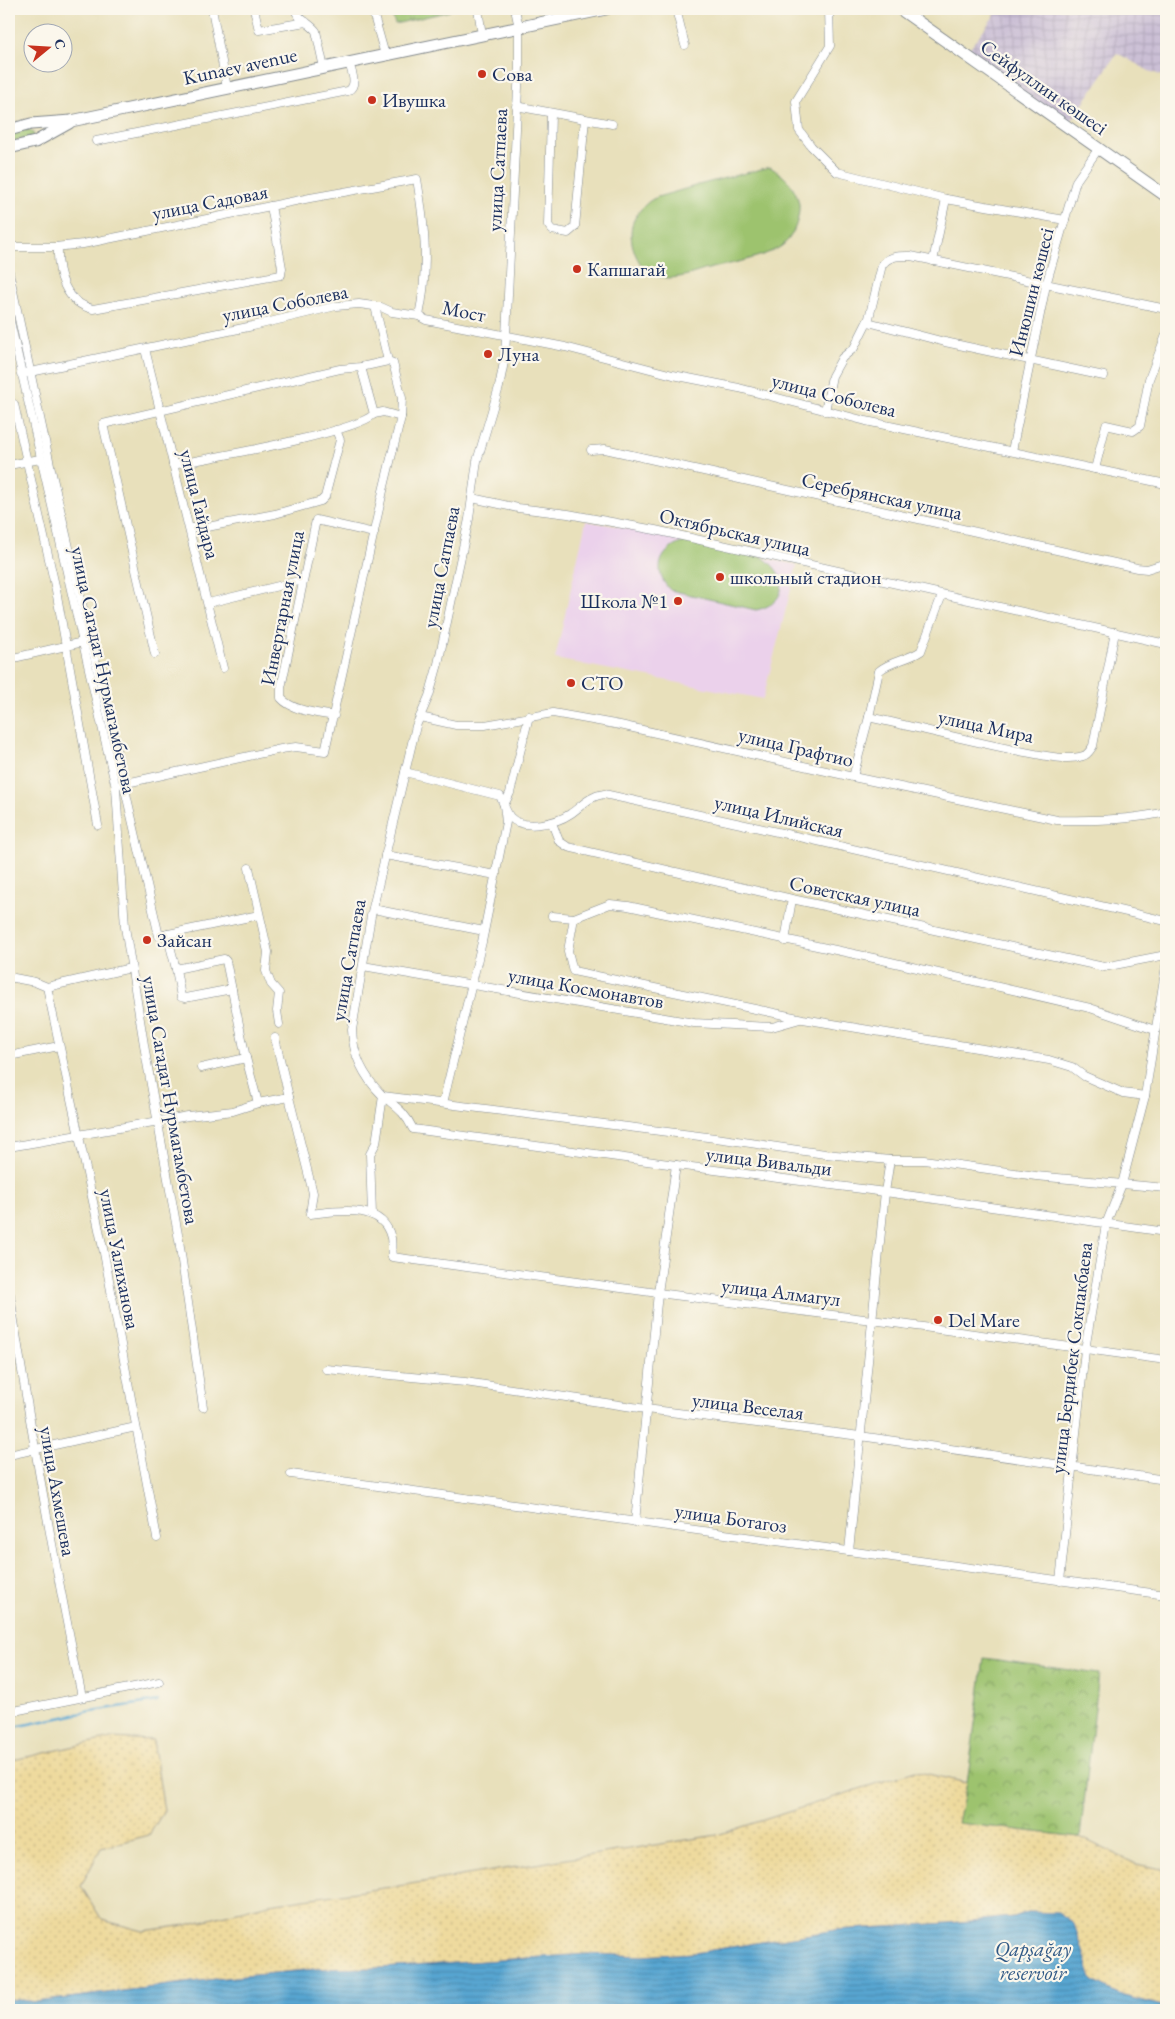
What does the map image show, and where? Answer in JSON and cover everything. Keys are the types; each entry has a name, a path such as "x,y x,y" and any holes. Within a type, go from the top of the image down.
{"main road":[{"path":"482,36 606,9"},
{"name":"Сейфуллин көшесі","path":"900,9 1166,196"},
{"name":"Kunaev avenue","path":"72,121 482,36"},
{"path":"9,130 31,124 72,121"},
{"path":"9,148 35,142 72,121"},
{"path":"31,124 38,131 39,137 35,142"}],"street":[{"path":"212,9 227,88"},
{"path":"254,9 259,30 306,22"},
{"path":"295,9 299,18 316,31 324,68"},
{"path":"372,9 385,56"},
{"path":"478,9 482,36"},
{"name":"улица Сатпаева","path":"383,1096 368,1080 352,1046 352,1030 373,909 405,772 420,717 429,696 438,664 467,527 477,461 499,387 506,336 519,67 519,28 515,9"},
{"path":"676,9 685,45"},
{"path":"829,9 830,46 796,101 799,130 811,146 837,172 946,199 1065,220"},
{"path":"96,141 348,91 354,84 349,63"},
{"path":"516,106 612,124"},
{"path":"551,114 548,225 552,230 568,233 575,227 585,119"},
{"name":"Инюшин көшесі","path":"1012,451 1046,285 1076,181 1098,148"},
{"name":"улица Садовая","path":"9,247 58,247 82,244 417,179 425,226 426,248 422,318"},
{"path":"934,261 946,199"},
{"path":"58,247 57,262 61,279 67,291 82,307 93,309 281,275 282,268 271,206"},
{"path":"825,411 832,376 842,358 854,348 868,322 882,265 886,259 911,256 1166,309"},
{"path":"9,272 158,936 259,915"},
{"name":"улица Соболева","path":"21,374 145,349 336,306 359,304 381,306 392,312 422,318"},
{"path":"375,306 388,361"},
{"name":"улица Сагадат Нурмагамбетова","path":"9,318 115,786 122,900 131,968 179,1240 203,1407"},
{"name":"Мост","path":"422,318 496,334"},
{"path":"868,322 945,342 1104,376"},
{"name":"улица Соболева","path":"496,334 565,347 673,375 739,388 825,411 1166,484"},
{"path":"1095,469 1106,425 1133,431 1140,426 1149,379 1166,335"},
{"name":"улица Гайдара","path":"145,349 223,668"},
{"path":"115,786 282,749 296,748 325,752 401,417 402,398 393,363 388,361 340,369 103,424 155,654"},
{"path":"360,367 374,414"},
{"path":"9,405 14,404 56,590 98,826"},
{"path":"173,465 336,430 364,421 374,414 383,412 401,417"},
{"path":"190,528 202,528 266,516 322,501 325,497 340,440 336,430"},
{"name":"Серебрянская улица","path":"591,450 605,449 1136,568 1147,569 1166,563"},
{"path":"9,465 40,459"},
{"name":"Октябрьская улица","path":"472,498 518,508 568,514 655,530 1166,644"},
{"name":"Инвертарная улица","path":"334,716 300,709 289,705 281,698 281,688 316,520 374,533"},
{"path":"208,603 303,580"},
{"path":"853,777 879,671 883,667 913,657 921,651 942,595"},
{"name":"улица Мира","path":"869,717 1035,754 1065,757 1082,756 1088,753 1093,746 1115,632"},
{"path":"9,659 83,642"},
{"name":"улица Графтио","path":"420,717 456,725 485,725 553,713 620,725 1057,820 1085,821 1166,812"},
{"path":"443,1103 496,875 506,822 504,805 510,793 529,716"},
{"name":"улица Илийская","path":"405,772 500,796 511,818 516,821 533,824 552,823 570,814 592,797 604,794 1166,921"},
{"name":"Советская улица","path":"552,823 559,841 568,847 792,900 1104,967 1166,955"},
{"path":"386,855 496,875"},
{"path":"249,868 268,952 266,971 271,984 279,993 277,1011 280,1024"},
{"path":"785,940 792,900"},
{"path":"552,916 574,918 610,904 628,906 878,959 1090,1008 1155,1030"},
{"path":"373,909 484,931"},
{"name":"улица Космонавтов","path":"574,918 568,951 573,971 803,1019 1049,1060 1072,1067 1084,1076 1124,1093 1145,1096"},
{"path":"167,934 182,997 232,989"},
{"path":"176,969 226,960 246,1058 258,1103"},
{"name":"улица Космонавтов","path":"364,966 694,1023 772,1027 803,1019"},
{"name":"улица Бердибек Сокпакбаева","path":"1060,1581 1085,1350 1106,1224 1122,1184 1145,1096 1166,966"},
{"path":"9,977 35,982 47,987 131,968"},
{"name":"улица Уалиханова","path":"47,987 104,1253 157,1538"},
{"path":"275,1038 313,1193 310,1214 340,1211 367,1212 372,1216"},
{"path":"9,1056 59,1046"},
{"path":"201,1068 246,1058"},
{"path":"372,1216 370,1154 376,1143 383,1096 723,1138 825,1154 890,1160 924,1160 1036,1176 1166,1188"},
{"name":"улица Вивальди","path":"383,1096 405,1113 413,1129 1166,1232"},
{"path":"9,1147 158,1121 233,1111 258,1103 289,1097"},
{"path":"849,1551 884,1192 890,1160"},
{"path":"635,1522 658,1294 676,1166"},
{"name":"улица Алмагул","path":"372,1216 386,1225 391,1238 392,1257 658,1294 872,1320 1166,1360"},
{"name":"улица Ахмешева","path":"9,1289 57,1579 82,1697"},
{"name":"улица Веселая","path":"326,1369 465,1382 646,1409 860,1436 1166,1480"},
{"path":"9,1454 136,1427"},
{"name":"улица Ботагоз","path":"292,1474 1166,1595"},
{"path":"9,1712 159,1682"}],"shaded area":[{"path":"996,9 1166,9 1166,77 1149,71 1117,53 1068,126 965,54 997,12"},
{"name":"Школа №1","path":"586,521 633,529 797,565 763,699 555,659"}],"green space":[{"path":"390,9 450,9 450,11 395,24"},
{"path":"29,129 34,134 33,137 9,142 9,133"},
{"path":"770,167 789,182 798,198 799,204 796,226 783,245 757,257 674,278 656,276 639,262 633,247 632,225 643,207 650,201 698,185"},
{"name":"школьный стадион","path":"687,541 762,557 777,571 780,579 780,594 775,601 756,610 670,590 661,575 661,561 670,549"},
{"path":"984,1658 1099,1674 1080,1837 958,1823 967,1783"}],"sand":[{"path":"111,1738 153,1740 164,1811 149,1835 101,1848 81,1886 102,1920 143,1931 186,1925 269,1904 398,1886 717,1835 915,1771 967,1783 959,1823 1080,1837 1136,1864 1166,1870 1166,2007 1120,1995 1093,1981 1083,1955 1058,1913 1028,1912 1014,1917 836,1930 694,1953 643,1956 587,1954 383,1968 315,1969 216,1979 37,2002 9,1999 9,1761"}],"water":[{"name":"Qapşağay reservoir","path":"1028,1912 1058,1913 1074,1924 1093,1981 1120,1995 1166,2007 1166,2010 9,2010 9,1999 37,2002 216,1979 315,1969 383,1968 587,1954 643,1956 694,1953 836,1930 1014,1917"}],"waterway":[{"path":"85,1712 158,1701"},
{"path":"9,1728 83,1713"}],"place":[{"name":"Сова","path":"482,74"},
{"name":"Ивушка","path":"372,100"},
{"name":"Капшагай","path":"577,269"},
{"name":"Луна","path":"488,354"},
{"name":"школьный стадион","path":"720,577"},
{"name":"Школа №1","path":"678,601"},
{"name":"СТО","path":"571,683"},
{"name":"Зайсан","path":"147,940"},
{"name":"Del Mare","path":"938,1320"}]}
